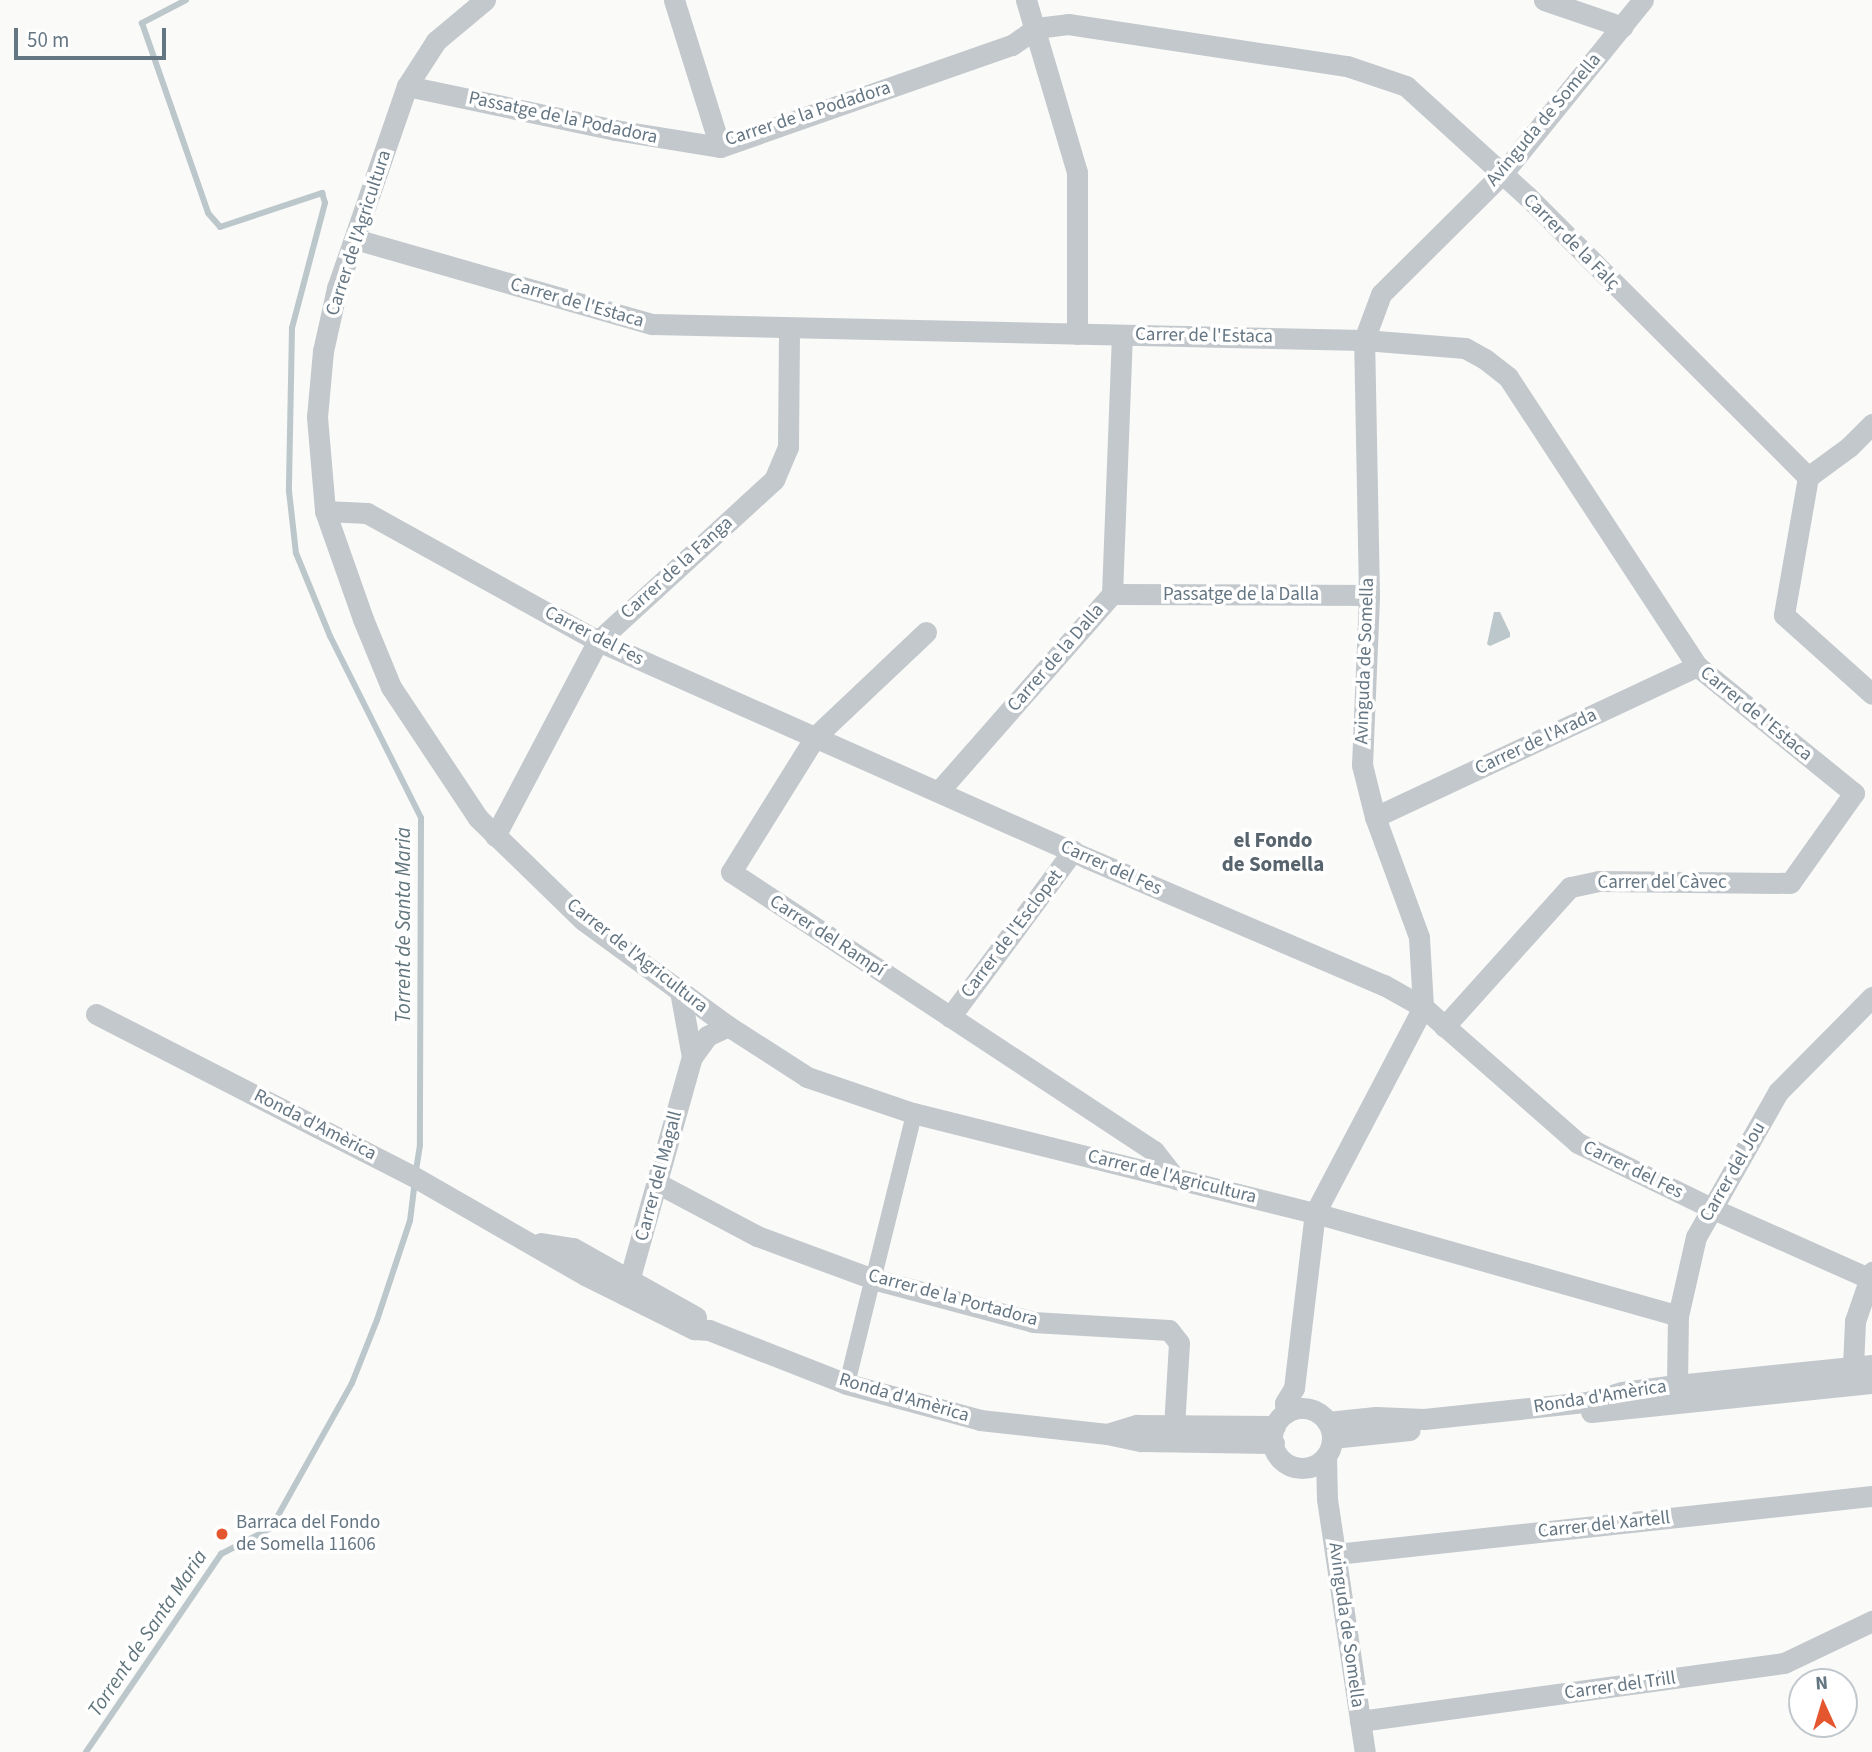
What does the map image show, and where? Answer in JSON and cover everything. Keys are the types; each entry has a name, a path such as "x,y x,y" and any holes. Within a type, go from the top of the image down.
{"street":[{"name":"Carrer de l'Agricultura","path":"485,0 436,41 407,86 337,288 323,351 317,417 325,511 391,687 438,762 495,836 583,919 728,1026 807,1077 913,1113 1315,1213 1678,1317"},
{"name":"Carrer de la Podadora","path":"674,0 720,147 1012,45 1036,28"},
{"path":"1027,0 1077,172 1077,334"},
{"path":"1544,0 1623,27"},
{"name":"Avinguda de Somella","path":"1423,1007 1419,937 1375,817 1362,765 1369,595 1363,340 1381,294 1502,174 1643,0"},
{"name":"Carrer de la Falç","path":"1036,28 1068,24 1347,66 1406,86 1502,174 1808,477"},
{"name":"Passatge de la Podadora","path":"407,86 615,130 720,147"},
{"name":"Carrer de l'Estaca","path":"355,239 652,324 1363,340 1465,348 1508,377 1697,666 1854,793"},
{"name":"Carrer de la Fanga","path":"495,836 598,641 774,480 788,447 789,328"},
{"name":"Carrer de la Dalla","path":"939,792 1112,594 1122,335"},
{"path":"1872,424 1849,447 1808,477 1784,615 1872,694"},
{"name":"Carrer del Fes","path":"325,511 367,513 598,641 1384,985 1423,1007 1578,1143 1711,1208 1870,1275"},
{"name":"Passatge de la Dalla","path":"1112,594 1369,595"},
{"name":"Carrer del Rampí","path":"926,632 815,737 731,872 1154,1151 1176,1179"},
{"name":"Carrer de l'Arada","path":"1375,817 1697,666"},
{"name":"Carrer del Càvec","path":"1444,1027 1570,887 1600,881 1790,883 1854,793"},
{"name":"Carrer de l'Esclopet","path":"950,1017 1073,851"},
{"name":"Carrer del Magall","path":"680,991 692,1057"},
{"name":"Carrer del Jou","path":"1677,1385 1678,1317 1696,1237 1778,1092 1872,997"},
{"path":"1323,1446 1318,1412 1286,1415 1315,1213 1423,1007"},
{"name":"Ronda d'Amèrica","path":"96,1014 399,1169 532,1241 573,1248 628,1288 690,1311 709,1330 847,1384 980,1420 1107,1434 1140,1441 1286,1415"},
{"name":"Carrer del Magall","path":"628,1288 692,1057 706,1036 728,1026"},
{"path":"876,1268 913,1118"},
{"name":"Carrer de la Portadora","path":"657,1183 758,1236 873,1279 1033,1322 1169,1331 1179,1343 1174,1427"},
{"path":"1863,1366 1852,1335 1870,1275"},
{"path":"847,1384 870,1290"},
{"name":"Ronda d'Amèrica","path":"1286,1415 1274,1448 1289,1465 1376,1417 1417,1419 1587,1402 1622,1392 1863,1366"},
{"name":"Ronda d'Amèrica","path":"1323,1446 1872,1382"},
{"name":"Ronda d'Amèrica","path":"1107,1434 1138,1425 1174,1427 1286,1415"},
{"name":"Avinguda de Somella","path":"1323,1446 1313,1480 1327,1499 1365,1752"},
{"name":"Carrer del Xartell","path":"1336,1554 1872,1496"},
{"name":"Carrer del Trill","path":"1360,1721 1784,1663 1872,1621"}],"shaded area":[{"path":"1494,612 1500,612 1510,637 1490,646 1487,644"}],"waterway":[{"name":"Torrent de Santa Maria","path":"186,0 142,23 208,213 220,227 322,193 325,203 292,328 289,491 296,553 330,636 421,818 420,1145 416,1171"},
{"name":"Torrent de Santa Maria","path":"86,1752 221,1554 271,1528 352,1383 377,1320 410,1221 415,1182"}],"place":[{"name":"Barraca del Fondo de Somella 11606","path":"222,1534"}],"district":[{"name":"el Fondo de Somella","path":"1273,852"}]}
